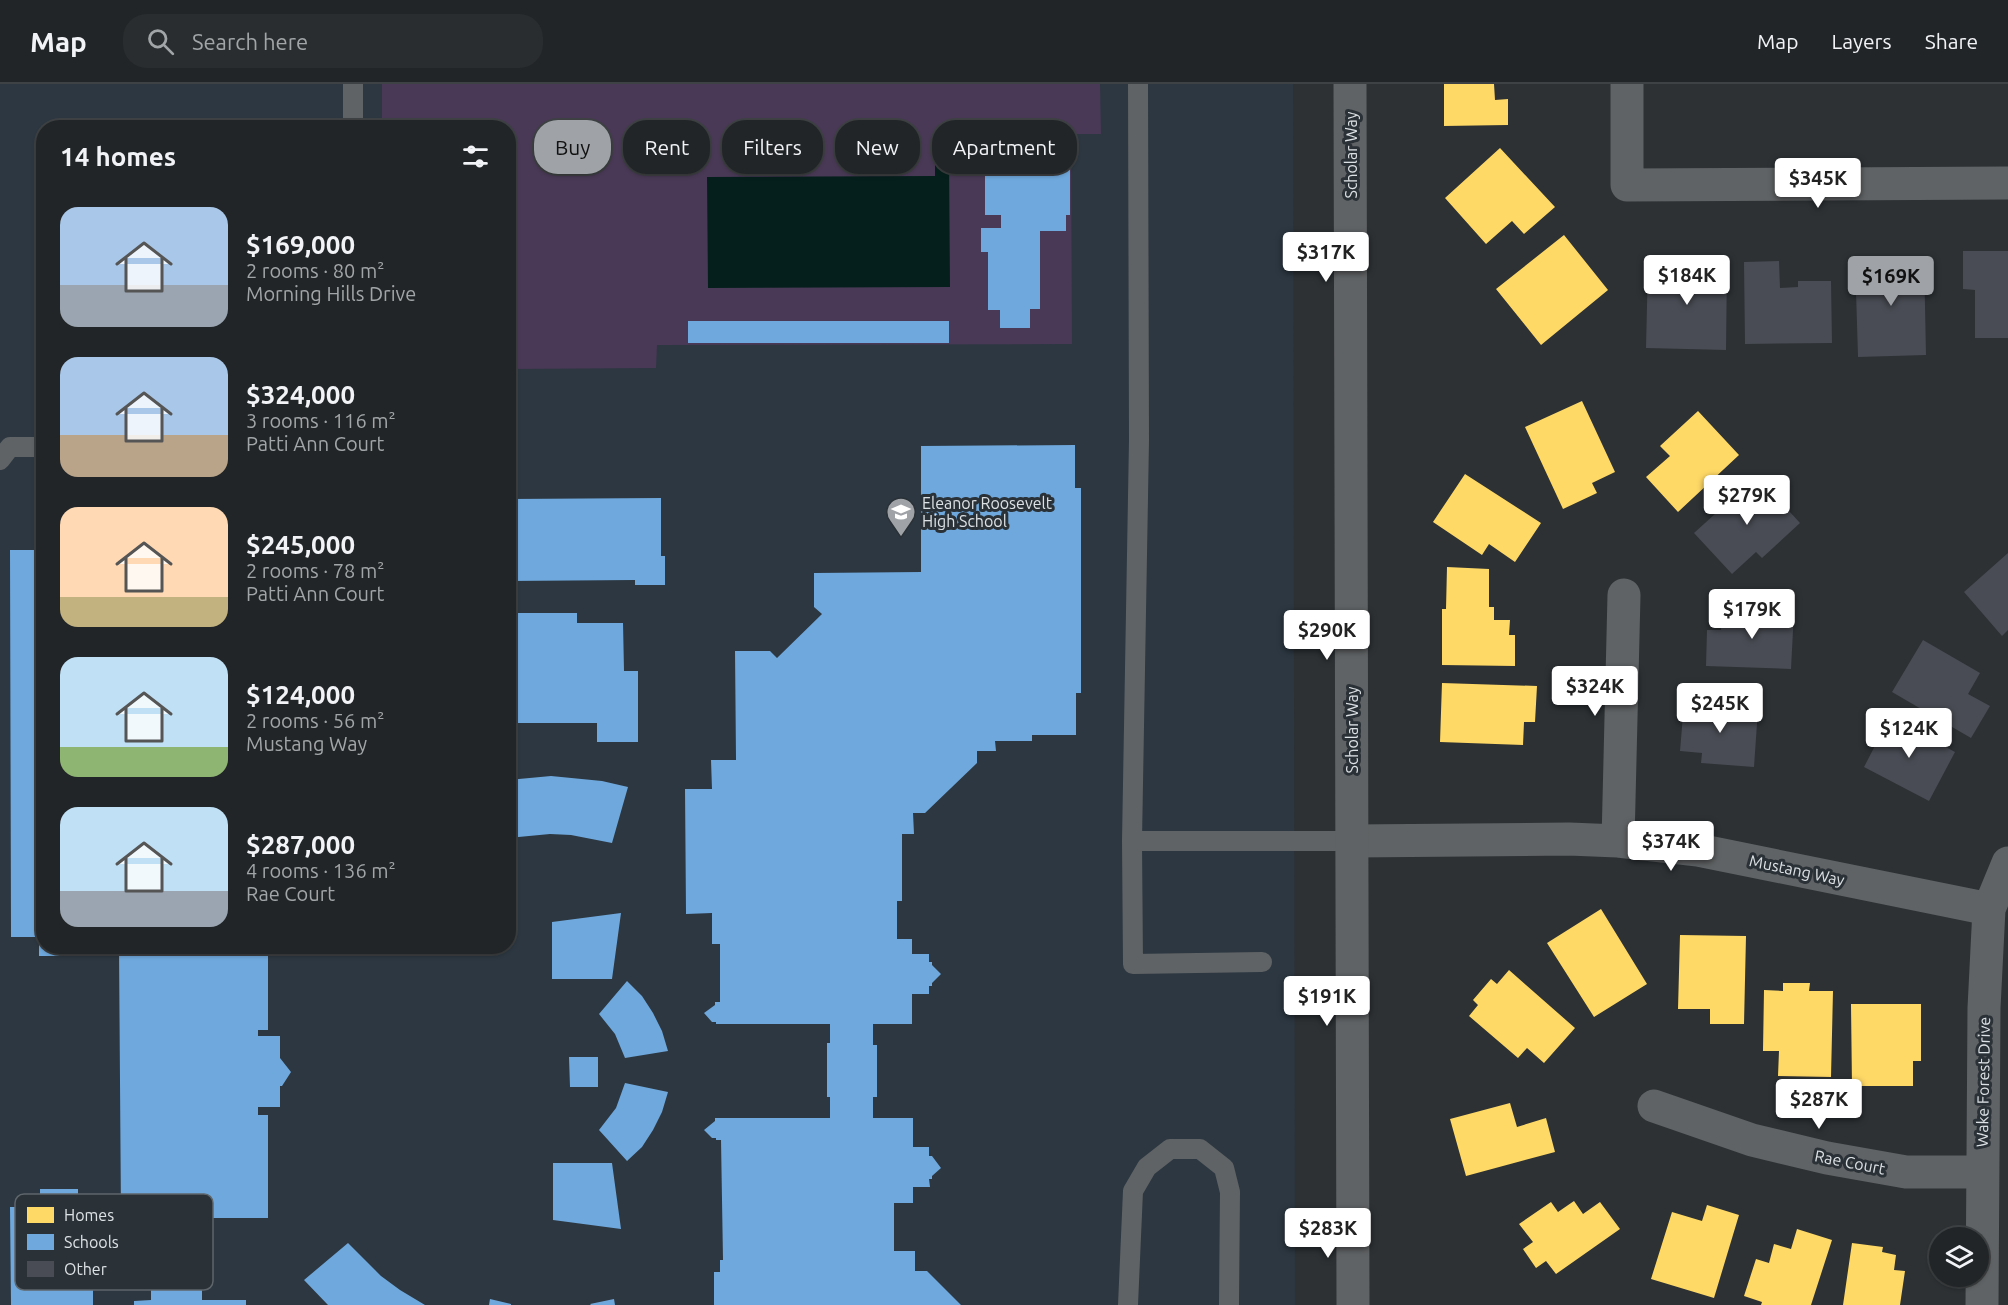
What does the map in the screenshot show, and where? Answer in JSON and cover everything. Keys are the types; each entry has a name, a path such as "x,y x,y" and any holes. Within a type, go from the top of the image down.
{"street":[{"name":"Scholar Way","path":"1350,84 1353,1305"},
{"path":"1627,84 1627,185 2008,183"},
{"path":"1618,841 1624,595"},
{"name":"Mustang Way","path":"1353,841 1557,839 1618,841 1698,850 1989,909"},
{"name":"Wake Forest Drive","path":"1982,1305 1984,1008 1989,909 2008,863"},
{"name":"Rae Court","path":"1654,1106 1752,1140 1827,1158 1906,1173 1982,1172"}],"lane":[{"path":"353,84 353,120"},
{"path":"1138,84 1139,440 1132,841 1133,964 1262,962"},
{"path":"0,460 10,447 36,447"},
{"path":"1132,841 1353,841"},
{"path":"1128,1305 1133,1191 1147,1167 1170,1149 1200,1149 1224,1168 1230,1192 1229,1305"}],"shaded area":[{"name":"Eleanor Roosevelt High School","path":"0,84 1293,84 1295,1305 0,1305"},
{"path":"382,84 1100,84 1101,134 1077,134 1077,120 932,120 932,174 1071,174 1072,344 657,345 656,368 516,369 516,120 382,120"},
{"path":"935,174 949,174 950,287 708,288 707,177 935,176"}],"building: Homes":[{"path":"1444,84 1494,84 1495,100 1508,99 1508,125 1444,126"},
{"path":"1500,148 1555,207 1524,234 1512,221 1486,244 1445,198"},
{"path":"1564,235 1608,290 1541,345 1496,289"},
{"path":"1582,401 1615,472 1592,483 1597,493 1563,509 1525,427"},
{"path":"1698,411 1739,455 1678,512 1646,477 1670,456 1660,446"},
{"path":"1465,474 1541,523 1515,562 1489,544 1482,555 1433,522"},
{"path":"1447,567 1489,569 1489,607 1494,607 1494,620 1510,620 1509,635 1515,635 1515,666 1442,665 1442,609 1446,609"},
{"path":"1442,683 1537,686 1535,722 1524,722 1523,745 1440,742"},
{"path":"1601,909 1647,984 1594,1017 1547,943"},
{"path":"1680,935 1746,936 1744,1024 1710,1024 1710,1009 1678,1009"},
{"path":"1509,970 1575,1028 1544,1063 1527,1048 1518,1058 1469,1016 1478,1005 1473,1000 1491,979 1497,984"},
{"path":"1783,983 1810,983 1809,991 1833,991 1831,1077 1778,1076 1779,1051 1763,1051 1764,990 1783,991"},
{"path":"1851,1004 1921,1004 1921,1061 1913,1061 1913,1086 1852,1086"},
{"path":"1510,1103 1517,1127 1546,1118 1555,1152 1466,1176 1450,1119"},
{"path":"1574,1201 1583,1214 1600,1202 1620,1229 1556,1274 1546,1261 1536,1268 1523,1249 1533,1242 1519,1224 1551,1202 1558,1212"},
{"path":"1707,1205 1739,1215 1714,1298 1651,1279 1672,1212 1702,1221"},
{"path":"1797,1229 1832,1240 1811,1305 1761,1305 1762,1302 1744,1296 1756,1259 1769,1263 1774,1244 1791,1249"},
{"path":"1852,1243 1883,1247 1882,1252 1896,1255 1894,1270 1905,1271 1900,1305 1843,1305"}],"building: Schools":[{"path":"985,174 1070,174 1070,215 1066,215 1066,231 1040,231 1040,309 1030,309 1030,328 1000,328 1000,310 988,310 988,252 981,252 981,228 1001,228 1001,215 985,215"},
{"path":"688,321 949,321 949,343 688,343"},
{"path":"1075,445 1075,488 1081,488 1081,693 1076,693 1076,735 1032,735 1032,741 995,741 996,751 977,751 977,763 925,813 913,813 914,834 902,834 902,901 897,901 897,939 912,939 912,954 929,954 929,962 932,962 941,974 932,986 929,986 929,994 912,994 912,1024 873,1024 873,1045 877,1045 877,1097 873,1097 873,1118 913,1118 913,1147 929,1147 929,1156 932,1156 941,1168 932,1176 932,1179 929,1179 930,1187 913,1187 913,1203 894,1203 894,1251 915,1251 915,1271 927,1271 961,1305 714,1305 714,1272 720,1272 720,1260 723,1260 721,1140 712,1138 704,1130 715,1121 715,1118 830,1118 830,1097 827,1097 827,1043 830,1043 830,1024 716,1024 704,1013 715,1005 715,1002 720,1002 720,944 712,944 712,913 686,914 685,789 712,789 711,760 736,760 735,651 770,651 777,658 822,614 814,607 814,573 921,572 921,446"},
{"path":"661,498 661,556 665,556 665,585 635,585 635,580 516,581 516,499"},
{"path":"10,550 36,550 36,937 11,937"},
{"path":"516,613 577,613 577,623 623,623 624,671 638,671 638,742 597,742 597,723 516,723"},
{"path":"551,776 602,781 628,787 612,843 571,835 550,834 516,837 516,779"},
{"path":"621,913 612,979 552,979 552,922"},
{"path":"39,954 78,954 78,956 39,956"},
{"path":"119,954 268,954 268,1030 258,1030 258,1036 280,1036 280,1058 291,1072 280,1086 280,1107 258,1107 258,1115 268,1115 268,1218 213,1218 213,1194 121,1194"},
{"path":"627,981 642,996 653,1013 668,1051 625,1058 615,1034 599,1014"},
{"path":"569,1057 598,1057 598,1087 570,1087"},
{"path":"625,1083 668,1092 653,1130 642,1147 627,1161 599,1130 616,1108"},
{"path":"553,1163 612,1163 621,1229 553,1220"},
{"path":"40,1189 78,1189 78,1194 40,1194"},
{"path":"10,1207 15,1207 15,1290 93,1290 93,1305 11,1305"},
{"path":"348,1243 381,1276 425,1305 328,1305 304,1280"},
{"path":"151,1290 202,1290 202,1300 246,1300 246,1305 134,1305 134,1301 151,1300"},
{"path":"490,1299 511,1304 511,1305 489,1305"},
{"path":"614,1299 615,1305 590,1304"}],"building: Other":[{"path":"1963,251 2008,251 2008,338 1975,338 1975,290 1963,289"},
{"path":"1924,257 1926,355 1858,357 1855,258"},
{"path":"1779,261 1780,288 1798,287 1798,281 1831,281 1832,343 1745,344 1744,262"},
{"path":"1648,263 1727,264 1726,350 1646,348"},
{"path":"1757,476 1800,523 1762,558 1756,552 1732,574 1694,533"},
{"path":"2008,553 2008,630 2002,636 1964,592"},
{"path":"1722,608 1794,611 1791,669 1706,666 1707,630 1721,630"},
{"path":"1923,640 1980,673 1968,694 1990,706 1971,738 1892,692"},
{"path":"1684,703 1758,709 1754,767 1701,763 1702,753 1680,751"},
{"path":"1890,717 1955,752 1929,801 1864,767"}],"place":[{"name":"Eleanor Roosevelt High School","path":"901,538"}]}
